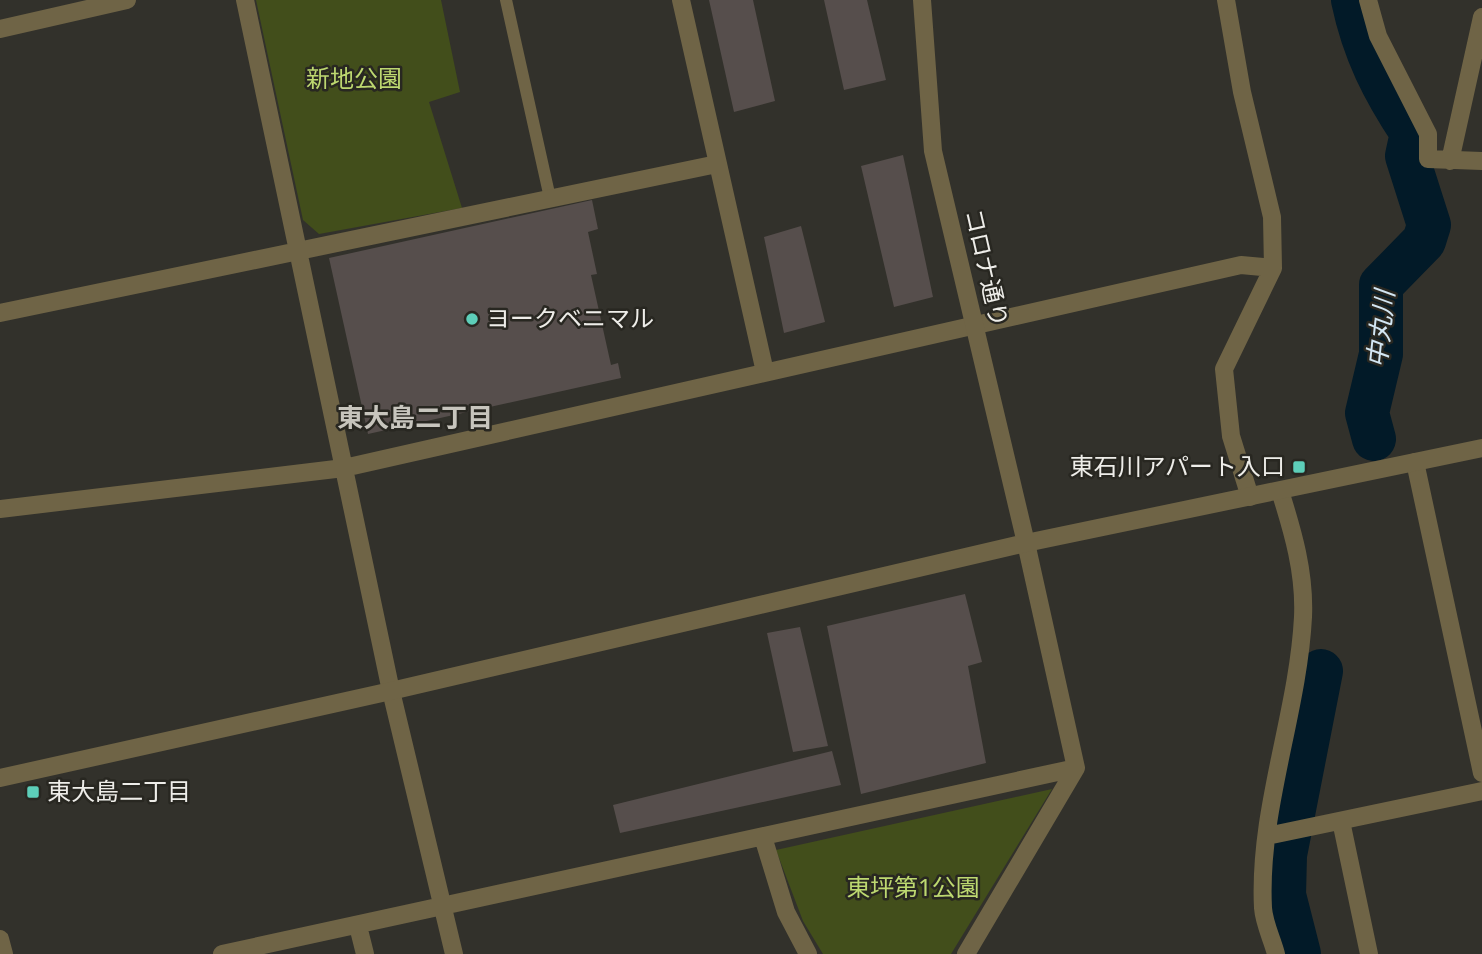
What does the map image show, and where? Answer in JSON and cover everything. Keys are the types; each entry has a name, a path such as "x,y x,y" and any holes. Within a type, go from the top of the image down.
{"street":[{"path":"0,29 127,0"},
{"path":"245,0 391,691 454,954"},
{"path":"681,0 765,372"},
{"name":"コロナ通り","path":"922,0 933,151 1076,768"},
{"path":"1226,0 1242,92 1272,217 1273,268 1224,369 1231,436 1250,497"},
{"path":"1368,0 1378,36 1428,134 1429,159 1482,161"},
{"path":"1450,160 1482,17"},
{"path":"0,313 717,164"},
{"path":"0,509 344,468 1241,265 1273,268"},
{"path":"0,778 391,691 1026,543 1482,448"},
{"path":"1415,462 1482,773"},
{"path":"1276,954 1263,909 1267,836 1296,680 1303,615 1301,574 1280,491"},
{"path":"222,954 1076,768"},
{"path":"966,954 1076,768"},
{"path":"1267,836 1482,792"},
{"path":"1341,821 1369,954"},
{"path":"763,837 786,912 808,954"},
{"path":"358,926 365,954"},
{"path":"0,939 4,954"}],"lane":[{"path":"506,0 550,198"}],"green space":[{"name":"新地公園","path":"256,0 441,0 460,92 429,102 462,208 319,234 303,220"},
{"name":"東坪第1公園","path":"1052,789 951,954 823,954 803,921 776,850"}],"building":[{"path":"709,0 753,0 775,101 734,112"},
{"path":"824,0 867,0 886,80 844,90"},
{"path":"903,155 933,297 894,307 861,166"},
{"name":"ヨークベニマル","path":"592,200 598,229 588,232 597,274 591,275 611,365 618,363 621,378 368,434 329,258"},
{"path":"801,226 825,322 784,333 764,237"},
{"path":"965,594 982,662 968,666 986,763 861,794 827,626"},
{"path":"800,627 828,746 793,752 767,633"},
{"path":"832,751 841,785 620,833 613,805"}],"waterway":[{"name":"中丸川","path":"1353,0 1363,37 1376,69 1412,133 1407,156 1429,225 1424,241 1381,285 1381,354 1367,413 1374,439"},
{"name":"中丸川","path":"1299,954 1284,895 1285,855 1321,671"}],"place":[{"name":"ヨークベニマル","path":"472,319"},
{"name":"東石川アパート入口","path":"1299,467"},
{"name":"東大島二丁目","path":"33,792"}],"district":[{"name":"東大島二丁目","path":"415,418"}]}
